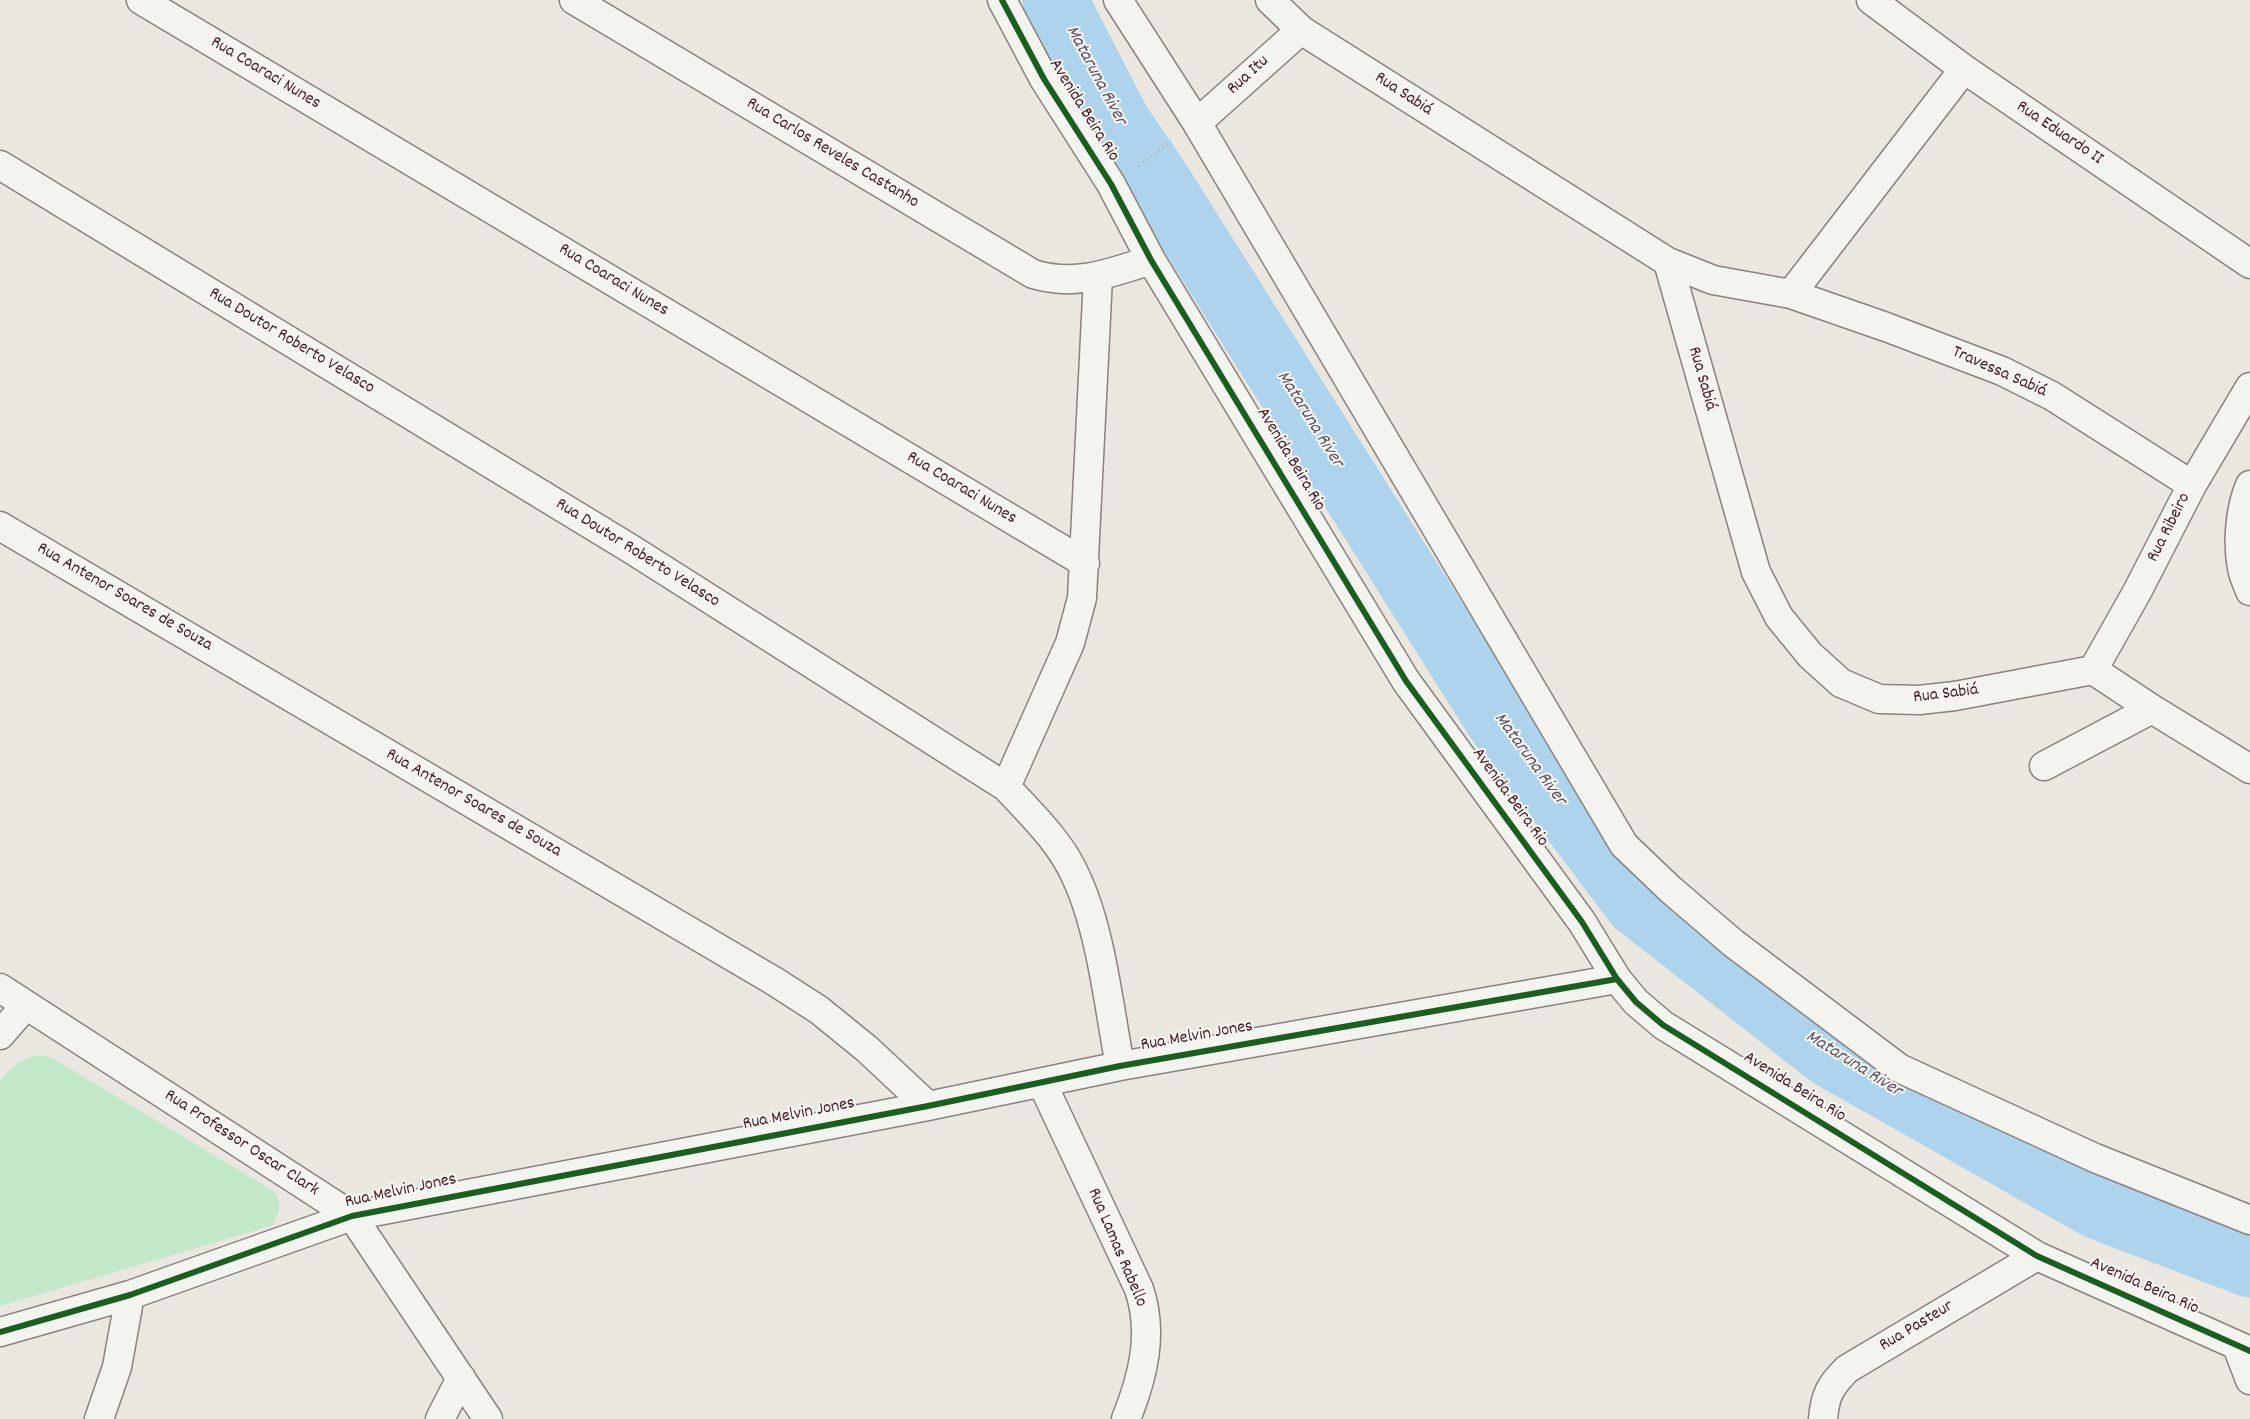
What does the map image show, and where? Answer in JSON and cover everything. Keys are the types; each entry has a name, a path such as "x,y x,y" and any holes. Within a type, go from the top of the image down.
{"street":[{"name":"Rua Coaraci Nunes","path":"141,0 1085,563"},
{"name":"Rua Carlos Reveles Castanho","path":"574,0 1032,274 1049,279 1070,281 1098,277 1152,260"},
{"name":"Avenida Beira Rio","path":"1002,0 1044,79 1111,184 1152,260 1406,681 1582,922 1617,979 1636,1002 1663,1025 2037,1256 2243,1349"},
{"path":"1118,0 1197,123 1624,845 1670,889 1733,943 1899,1068 2095,1158 2250,1220"},
{"name":"Rua Sabiá","path":"1270,0 1301,30 1668,262 1756,572 1779,617 1810,655 1841,683 1879,698 1920,700 1955,696 2093,670"},
{"name":"Rua Eduardo II","path":"1870,0 1964,69 2250,264"},
{"name":"Rua Itu","path":"1197,123 1301,30"},
{"path":"1791,294 1964,69"},
{"name":"Rua Doutor Roberto Velasco","path":"0,166 622,544 1006,787 1054,841 1076,876 1094,930 1120,1066"},
{"name":"Travessa Sabiá","path":"1668,262 1713,280 1791,294 1886,326 2002,371 2052,396 2192,485"},
{"path":"1006,787 1070,643 1082,598 1098,277"},
{"name":"Rua Ribeiro","path":"2093,670 2137,592 2192,485 2250,387"},
{"path":"2250,485 2240,533 2242,568 2250,591"},
{"name":"Rua Antenor Soares de Souza","path":"0,526 774,981 819,1010 860,1043 928,1106"},
{"path":"2093,670 2152,709 2250,769"},
{"path":"2044,766 2152,709"},
{"name":"Rua Melvin Jones","path":"0,1332 130,1295 352,1216 928,1106 1120,1066 1617,979"},
{"name":"Rua Professor Oscar Clark","path":"0,988 352,1216 488,1419"},
{"path":"0,1035 26,1005"},
{"name":"Rua Lamas Rabello","path":"1042,1083 1138,1289 1144,1306 1146,1326 1145,1354 1137,1390 1126,1419"},
{"name":"Rua Pasteur","path":"1823,1419 1824,1402 1833,1383 1847,1369 2037,1256"},
{"path":"99,1419 117,1367 130,1295"},
{"path":"2243,1349 2250,1380"},
{"path":"440,1419 461,1378"}],"path":[{"path":"1137,168 1159,150"}],"green space":[{"path":"41,1055 52,1058 275,1192 279,1201 279,1209 271,1226 0,1306 0,1081 13,1067 23,1060"}],"waterway":[{"name":"Mataruna River","path":"1055,0 1119,124 1155,176 1497,719 1637,904 1830,1055 2098,1207 2250,1265"}],"cycle path":[{"path":"1002,0 1044,79 1111,184 1151,260 1406,681 1582,922 1617,979 1636,1002 1663,1025 2037,1256 2250,1351"},
{"path":"0,1332 130,1295 352,1216 928,1106 1120,1066 1617,979"}]}
